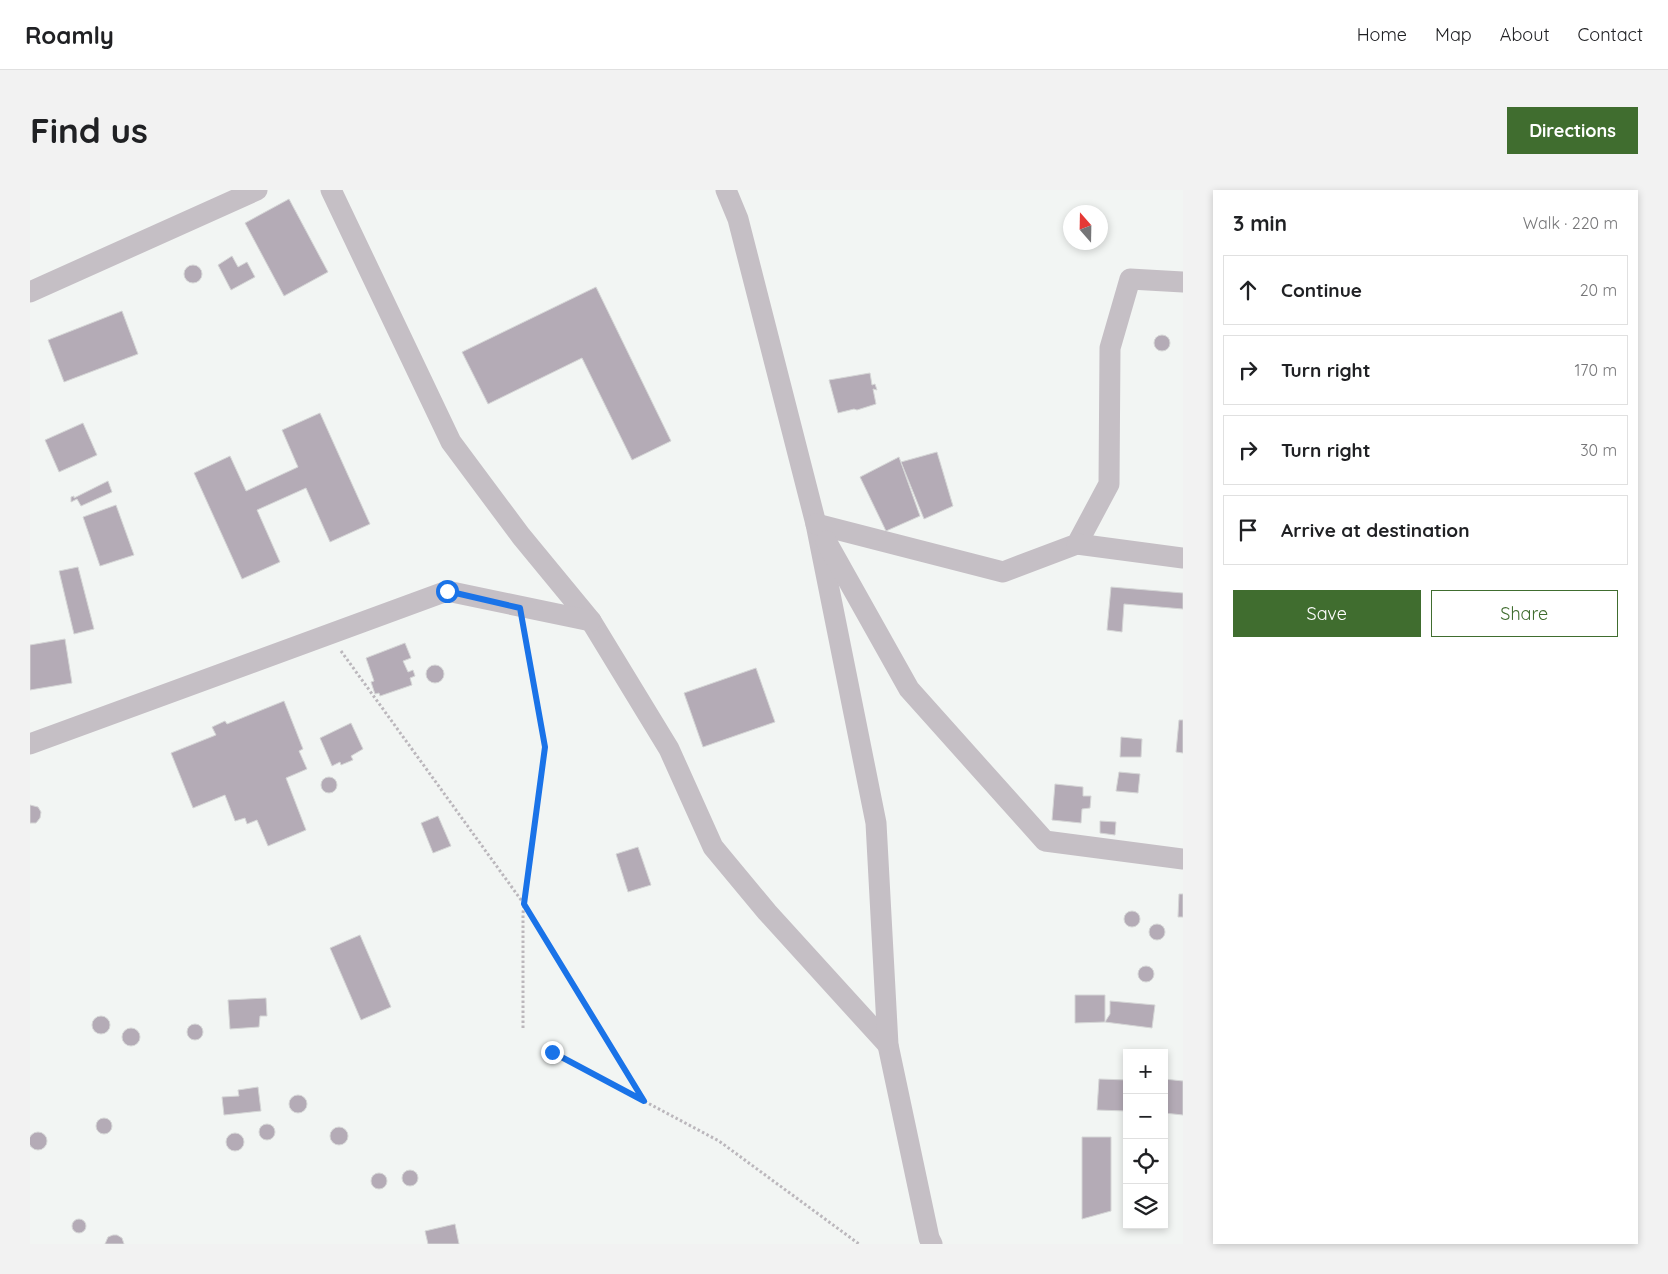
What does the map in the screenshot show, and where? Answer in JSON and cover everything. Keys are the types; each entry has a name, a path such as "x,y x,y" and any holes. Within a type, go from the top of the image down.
{"street":[{"path":"30,292 256,190"},
{"path":"331,190 451,442 521,536 591,621 669,749 713,847 767,912 888,1045"},
{"path":"726,190 738,219 816,524 876,822 888,1045 929,1238 932,1244"},
{"path":"1077,544 1109,484 1110,348 1130,279 1183,282"},
{"path":"816,524 1003,572 1077,544 1183,558"},
{"path":"816,524 909,689 1045,841 1183,859"},
{"path":"30,744 447,591 520,608 591,621"}],"path":[{"path":"520,608 545,747 523,912 523,1028"},
{"path":"329,635 524,904 644,1101"},
{"path":"552,1052 719,1141 859,1244"}],"building":[{"path":"289,199 328,272 284,296 245,223"},
{"path":"232,256 238,267 247,262 255,277 231,290 218,265"},
{"path":"193,265 199,268 202,274 199,280 193,283 187,280 184,274 187,268"},
{"path":"596,287 671,441 632,460 582,358 488,404 462,352"},
{"path":"122,311 138,354 64,382 48,340"},
{"path":"1162,335 1168,337 1170,343 1168,349 1162,351 1156,349 1154,343 1156,337"},
{"path":"870,373 872,385 875,384 877,390 873,389 876,404 838,413 829,380"},
{"path":"320,413 370,524 330,542 306,488 257,510 280,562 242,579 194,473 230,456 246,491 298,467 282,430"},
{"path":"83,423 97,455 59,472 45,440"},
{"path":"937,452 953,506 924,519 901,462"},
{"path":"899,457 920,516 886,531 860,477"},
{"path":"108,481 112,492 81,506 77,499 71,502 71,497 74,496 74,498"},
{"path":"116,505 134,555 100,566 83,517"},
{"path":"78,567 94,629 74,634 59,571"},
{"path":"1111,587 1183,593 1183,609 1124,604 1122,632 1107,630"},
{"path":"65,639 72,683 30,690 30,645"},
{"path":"405,643 411,658 403,661 408,672 413,670 415,676 410,678 412,685 380,696 379,693 375,694 371,682 374,681 366,658"},
{"path":"435,665 441,668 444,674 441,680 435,683 429,680 426,674 429,668"},
{"path":"756,668 775,722 703,747 684,693"},
{"path":"284,701 303,749 299,751 307,769 286,778 306,830 268,846 257,820 247,824 245,818 235,821 225,795 193,808 171,753 216,735 212,727 225,721 227,724"},
{"path":"1179,720 1183,720 1183,753 1176,752"},
{"path":"351,723 363,749 351,756 353,760 341,765 340,762 332,766 320,738"},
{"path":"1121,737 1142,739 1141,757 1120,757"},
{"path":"1119,772 1140,774 1138,793 1116,791"},
{"path":"326,777 332,777 337,782 335,791 326,793 321,788 321,782"},
{"path":"1055,784 1083,787 1083,796 1091,796 1090,808 1082,809 1081,823 1052,820"},
{"path":"30,805 38,807 41,812 40,818 36,823 30,823"},
{"path":"438,816 451,846 433,853 421,823"},
{"path":"1100,821 1116,822 1115,835 1100,833"},
{"path":"638,847 651,885 628,892 616,854"},
{"path":"1179,894 1183,894 1183,917 1178,917"},
{"path":"1129,911 1135,911 1140,916 1138,925 1129,927 1124,922 1124,916"},
{"path":"1154,924 1160,924 1165,929 1163,938 1154,940 1149,935 1149,929"},
{"path":"360,935 391,1007 361,1020 330,948"},
{"path":"1143,966 1149,966 1154,971 1152,980 1143,982 1138,977 1138,971"},
{"path":"1075,995 1105,995 1105,1022 1075,1023"},
{"path":"266,998 267,1016 260,1016 259,1027 230,1029 228,1000"},
{"path":"1110,1001 1155,1005 1152,1028 1105,1022 1110,1014"},
{"path":"97,1016 105,1016 110,1021 108,1032 97,1034 92,1029 92,1021"},
{"path":"195,1024 203,1032 195,1040 187,1032"},
{"path":"127,1028 135,1028 140,1033 138,1044 127,1046 122,1041 122,1033"},
{"path":"1099,1079 1123,1080 1123,1111 1097,1110"},
{"path":"1168,1079 1183,1081 1183,1115 1168,1113"},
{"path":"258,1087 261,1111 224,1115 222,1097 239,1096 238,1090"},
{"path":"294,1095 302,1095 307,1100 305,1111 294,1113 289,1108 289,1100"},
{"path":"101,1118 107,1118 112,1123 110,1132 101,1134 96,1129 96,1123"},
{"path":"264,1124 270,1124 275,1129 273,1138 264,1140 259,1135 259,1129"},
{"path":"335,1127 343,1127 348,1132 346,1143 335,1145 330,1140 330,1132"},
{"path":"38,1132 44,1135 47,1141 44,1147 38,1150 32,1147 29,1141 32,1135"},
{"path":"231,1133 239,1133 244,1138 242,1149 231,1151 226,1146 226,1138"},
{"path":"1082,1137 1111,1137 1111,1211 1082,1219"},
{"path":"407,1170 413,1170 418,1175 416,1184 407,1186 402,1181 402,1175"},
{"path":"376,1173 382,1173 387,1178 385,1187 376,1189 371,1184 371,1178"},
{"path":"79,1219 84,1221 86,1226 84,1231 79,1233 74,1231 72,1226 74,1221"},
{"path":"455,1224 459,1244 428,1244 425,1231"},
{"path":"113,1235 122,1238 124,1244 105,1244 108,1237"}],"route":[{"path":"447,591 520,608 545,747 524,904 644,1101 552,1052"}]}
